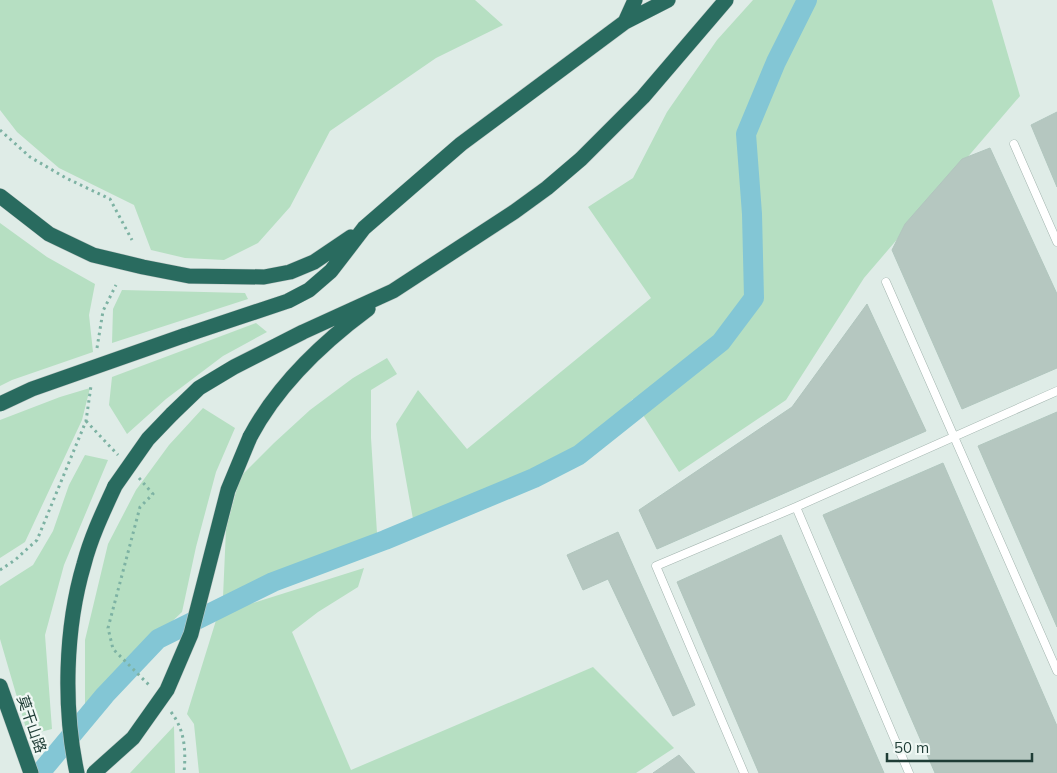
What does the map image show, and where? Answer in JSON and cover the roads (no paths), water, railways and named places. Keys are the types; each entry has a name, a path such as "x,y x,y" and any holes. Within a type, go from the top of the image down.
{"highway":[{"path":"625,22 635,0"},
{"path":"0,196 50,234 93,254 189,276 264,277 290,272 314,262 364,228 461,144 625,22 668,0"},
{"path":"94,773 132,738 167,690 191,634 228,490 250,437 262,414 295,375 344,327 393,291 514,212 547,188 581,159 643,97 726,0"},
{"path":"0,404 32,389 67,376 288,300 309,290 331,271 364,228"},
{"path":"77,773 72,752 68,681 71,629 83,565 98,523 115,486 148,439 199,388 234,367 303,332 393,291"},
{"name":"莫干山路","path":"0,686 20,747 31,773"}],"lane":[{"path":"1014,144 1057,242"},
{"path":"886,282 1057,671"},
{"path":"744,773 656,566 796,507 1057,391"},
{"path":"796,507 909,773"}],"waterway":[{"path":"40,773 105,695 158,639 273,582 385,540 534,478 579,455 721,342 754,298 752,214 746,134 776,62 807,0"}]}
